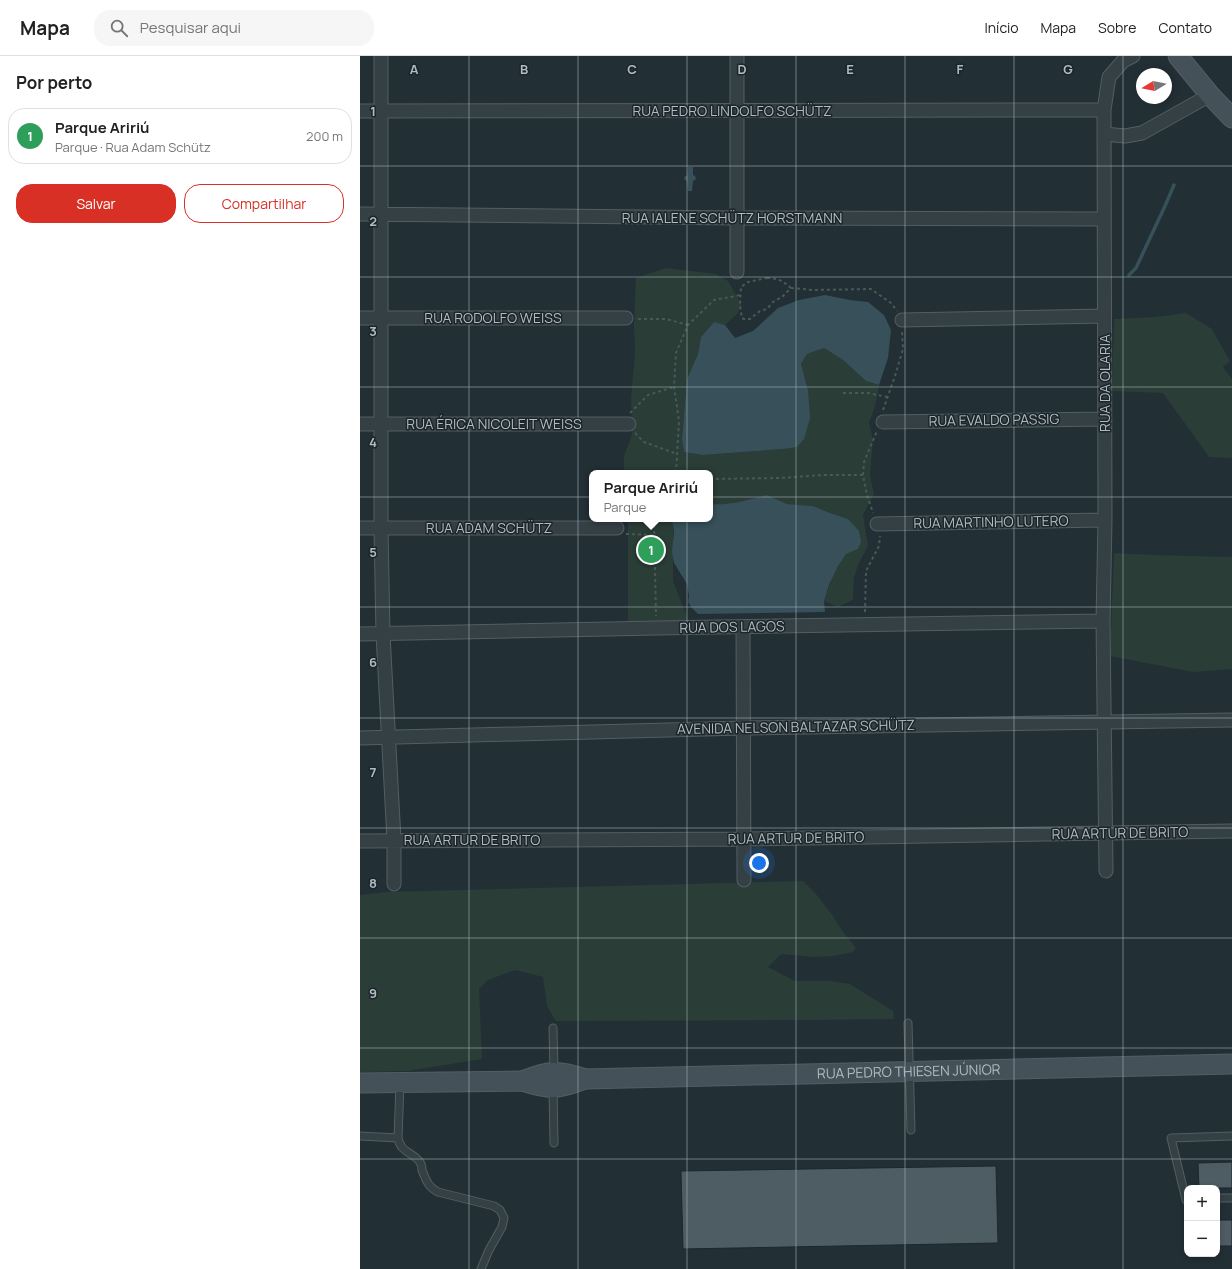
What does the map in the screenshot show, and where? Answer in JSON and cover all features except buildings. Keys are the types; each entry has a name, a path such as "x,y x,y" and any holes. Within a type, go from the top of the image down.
{"main road":[{"path":"1178,56 1210,95 1232,118"},
{"name":"RUA PEDRO THIESEN JÚNIOR","path":"360,1083 559,1080 1232,1064"}],"street":[{"path":"381,56 381,528 383,634 394,840 394,884"},
{"path":"737,56 737,272"},
{"name":"RUA DA OLARIA","path":"1106,870 1103,621 1105,520 1104,110 1109,77 1123,61 1133,56"},
{"path":"1104,134 1125,136 1142,133 1210,95"},
{"name":"RUA PEDRO LINDOLFO SCHÜTZ","path":"360,111 1104,110"},
{"name":"RUA IALENE SCHÜTZ HORSTMANN","path":"360,214 737,218 1104,219"},
{"path":"902,320 1104,316"},
{"name":"RUA RODOLFO WEISS","path":"360,318 626,318"},
{"name":"RUA EVALDO PASSIG","path":"883,422 1105,419"},
{"name":"RUA ÉRICA NICOLEIT WEISS","path":"360,424 629,424"},
{"name":"RUA MARTINHO LUTERO","path":"877,524 1105,520"},
{"name":"RUA ADAM SCHÜTZ","path":"360,528 617,528"},
{"name":"RUA DOS LAGOS","path":"360,634 1103,621"},
{"path":"743,627 744,880"},
{"name":"AVENIDA NELSON BALTAZAR SCHÜTZ","path":"360,738 743,728 1232,720"},
{"name":"RUA ARTUR DE BRITO","path":"360,841 744,839 1232,831"}],"lane":[{"path":"908,1023 911,1130"},
{"path":"553,1028 559,1080 554,1143"},
{"path":"400,1082 399,1145 403,1150 419,1160 427,1183 432,1189 438,1192 494,1206 500,1210 504,1218 502,1227 489,1250 481,1269"},
{"path":"360,1136 398,1138"},
{"path":"1184,1192 1171,1138 1232,1136"},
{"path":"1220,1198 1232,1198"}],"path":[{"path":"791,288 782,297 773,302 767,309 760,311 747,319 742,318 740,306 741,287 748,282 775,278 783,281 791,288 813,290 871,289 891,303 902,320 902,349 883,412 883,422 869,448 864,462 863,475 867,495 880,530 879,546 866,571 865,607"},
{"path":"676,470 679,421 674,386 676,353 688,325 714,300 741,295"},
{"path":"626,318 666,319 688,325"},
{"path":"674,386 648,395 630,413 629,424 644,442 677,454"},
{"path":"843,393 868,393 887,397"},
{"path":"713,479 863,475"},
{"path":"654,522 656,617"},
{"path":"617,528 626,534 655,535"}],"green space":[{"path":"666,268 716,274 728,281 742,305 737,314 725,325 714,322 701,337 698,354 687,379 682,439 684,452 702,455 783,449 808,390 801,364 807,354 824,348 843,360 866,381 879,385 876,404 869,422 873,440 870,476 874,494 863,515 868,546 858,565 854,578 853,600 838,607 824,601 839,563 847,553 858,549 848,519 813,506 787,504 767,495 730,504 713,504 713,470 624,470 624,456 632,435 631,399 635,351 634,324 636,278"},
{"path":"1186,313 1212,329 1230,361 1223,367 1232,379 1232,458 1209,457 1163,393 1112,391 1114,319 1155,317"},
{"path":"628,522 673,522 673,581 689,622 628,624"},
{"path":"1114,553 1232,557 1232,669 1193,672 1110,656"},
{"path":"803,881 816,894 856,948 853,952 834,956 813,957 781,954 768,967 795,981 830,981 850,984 893,1011 894,1019 556,1021 547,1006 543,977 515,970 488,980 479,989 482,1059 408,1071 360,1072 360,895 387,892"}],"water":[{"path":"688,167 693,167 693,175 696,179 693,181 692,191 688,191 687,181 684,179 685,176 687,176"},
{"path":"825,295 868,302 884,315 891,330 888,358 879,385 866,381 843,360 824,348 807,354 801,364 808,390 810,418 804,439 797,447 702,455 684,452 682,439 687,379 698,354 701,337 714,322 725,325 735,338 753,331 778,308 799,300"},
{"path":"767,495 787,504 813,506 848,519 859,531 861,542 858,549 846,554 838,566 829,585 824,601 825,612 698,614 691,607 688,602 689,596 687,584 674,563 672,552 674,532 672,522 713,522 713,504 732,503"}],"waterway":[{"path":"1129,275 1136,268 1174,185"}],"place":[{"name":"Parque Aririú","path":"651,550"}]}
